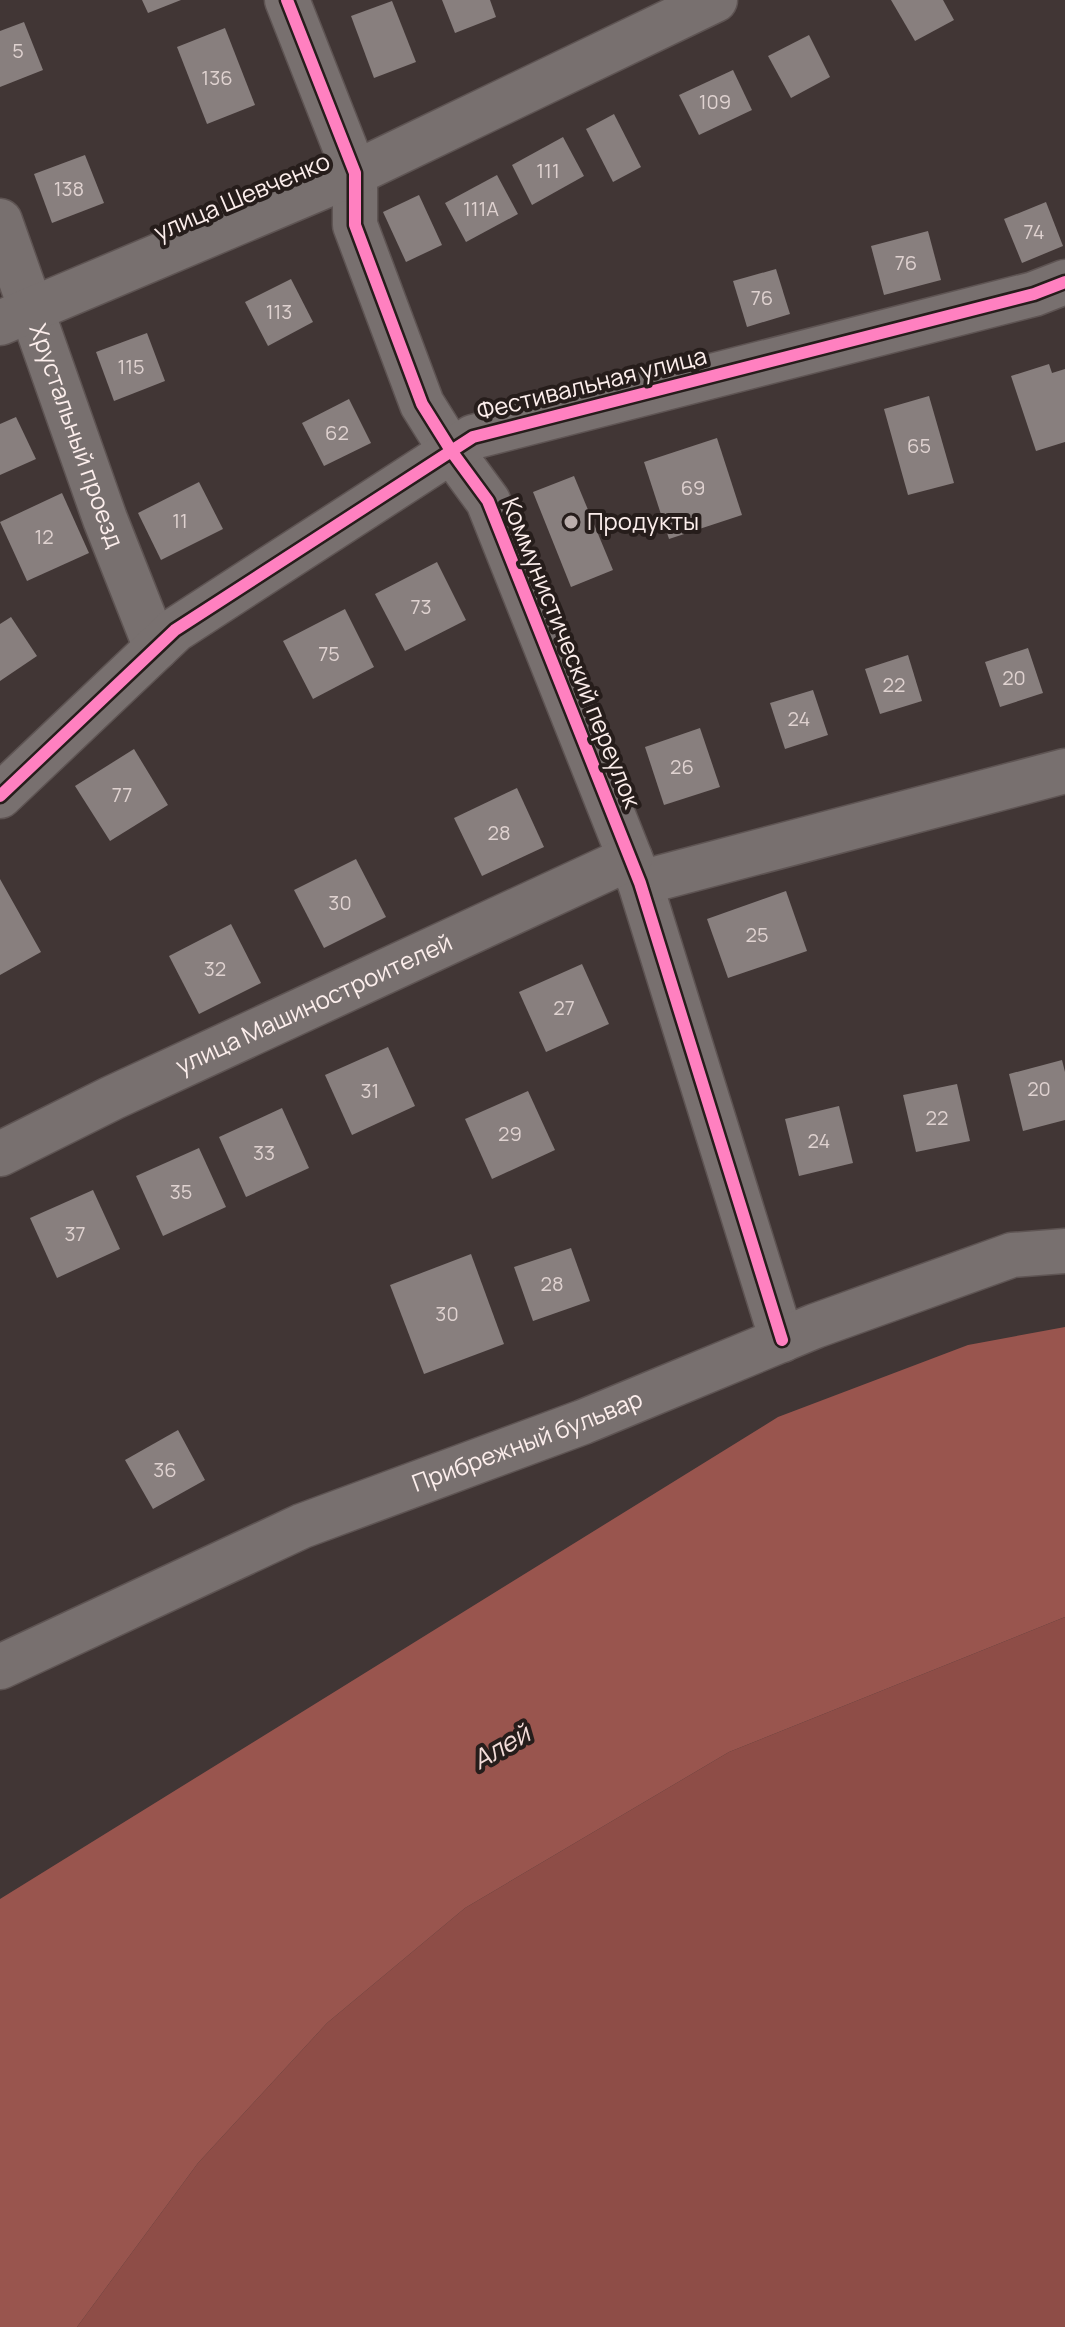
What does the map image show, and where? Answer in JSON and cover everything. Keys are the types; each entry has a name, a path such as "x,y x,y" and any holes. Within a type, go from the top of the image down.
{"street":[{"name":"Коммунистический переулок","path":"287,0 355,173 355,225 422,404 488,501 635,871 782,1340"},
{"name":"улица Шевченко","path":"15,316 355,173 715,0"},
{"name":"Хрустальный проезд","path":"0,221 15,316 105,519 156,648"},
{"name":"Фестивальная улица","path":"0,796 175,630 473,437 1019,298 1065,282"},
{"name":"улица Машиностроителей","path":"0,1154 112,1098 635,871 1065,771"},
{"name":"Прибрежный бульвар","path":"0,1667 302,1526 583,1422 782,1340 1012,1255 1065,1251"}],"shaded area":[{"path":"1065,1617 1065,2327 77,2327 198,2163 327,2023 465,1908 729,1752"}],"water":[{"name":"Алей","path":"1065,1327 1065,1617 729,1752 465,1908 327,2023 198,2163 77,2327 0,2327 0,1899 778,1417 968,1345"}],"building":[{"path":"142,0 181,0 148,13"},
{"path":"442,0 490,0 496,17 455,33"},
{"path":"891,0 943,0 954,20 915,41"},
{"path":"392,1 416,62 374,78 351,16"},
{"path":"24,22 43,70 0,87 0,31"},
{"path":"225,28 255,105 207,124 177,47"},
{"path":"809,35 830,77 791,98 768,56"},
{"path":"733,70 752,110 699,135 679,95"},
{"path":"614,114 641,167 613,182 586,129"},
{"path":"563,137 584,176 532,205 512,165"},
{"path":"85,155 104,203 52,223 34,174"},
{"path":"497,175 518,214 466,242 445,203"},
{"path":"419,195 442,245 406,262 383,212"},
{"path":"1046,202 1063,246 1022,263 1004,219"},
{"path":"928,231 941,280 884,295 871,246"},
{"path":"776,269 790,314 747,327 733,281"},
{"path":"291,279 313,322 268,346 245,302"},
{"path":"147,333 165,381 114,401 96,352"},
{"path":"1049,364 1052,373 1065,369 1065,442 1036,451 1011,376"},
{"path":"929,396 954,483 908,495 884,409"},
{"path":"349,399 371,443 324,466 302,423"},
{"path":"16,417 36,459 0,475 0,424"},
{"path":"717,438 742,515 669,539 644,462"},
{"path":"574,476 613,570 571,587 533,492"},
{"path":"199,482 223,529 161,560 138,513"},
{"path":"62,493 89,553 27,581 0,522"},
{"path":"437,562 466,620 405,651 375,594"},
{"path":"345,609 374,667 313,699 283,641"},
{"path":"11,617 37,656 0,681 0,624"},
{"path":"1028,648 1043,693 1000,707 985,662"},
{"path":"908,655 922,701 880,714 865,669"},
{"path":"813,690 828,735 785,749 770,703"},
{"path":"700,728 720,787 664,805 645,747"},
{"path":"134,749 168,805 110,841 75,786"},
{"path":"517,788 544,847 482,876 454,818"},
{"path":"356,859 386,917 324,948 294,890"},
{"path":"0,879 41,952 0,975"},
{"path":"786,891 807,951 728,978 707,919"},
{"path":"231,924 261,983 199,1014 169,956"},
{"path":"582,964 609,1024 546,1052 519,992"},
{"path":"388,1047 415,1106 352,1135 325,1075"},
{"path":"1062,1060 1065,1120 1023,1131 1009,1074"},
{"path":"957,1084 970,1141 916,1152 903,1095"},
{"path":"528,1091 555,1150 492,1179 465,1119"},
{"path":"839,1106 853,1163 799,1176 785,1119"},
{"path":"282,1108 309,1168 246,1197 219,1137"},
{"path":"199,1148 226,1207 163,1236 136,1176"},
{"path":"93,1190 120,1249 57,1278 30,1218"},
{"path":"571,1248 590,1301 533,1321 514,1267"},
{"path":"471,1254 504,1344 424,1374 390,1285"},
{"path":"178,1430 205,1480 153,1509 125,1460"}],"cycle path":[{"path":"287,0 355,173 355,225 422,404 488,501 640,883 782,1340"},
{"path":"0,796 175,630 473,437 1034,294 1065,282"}],"place":[{"name":"Продукты","path":"571,522"}]}
